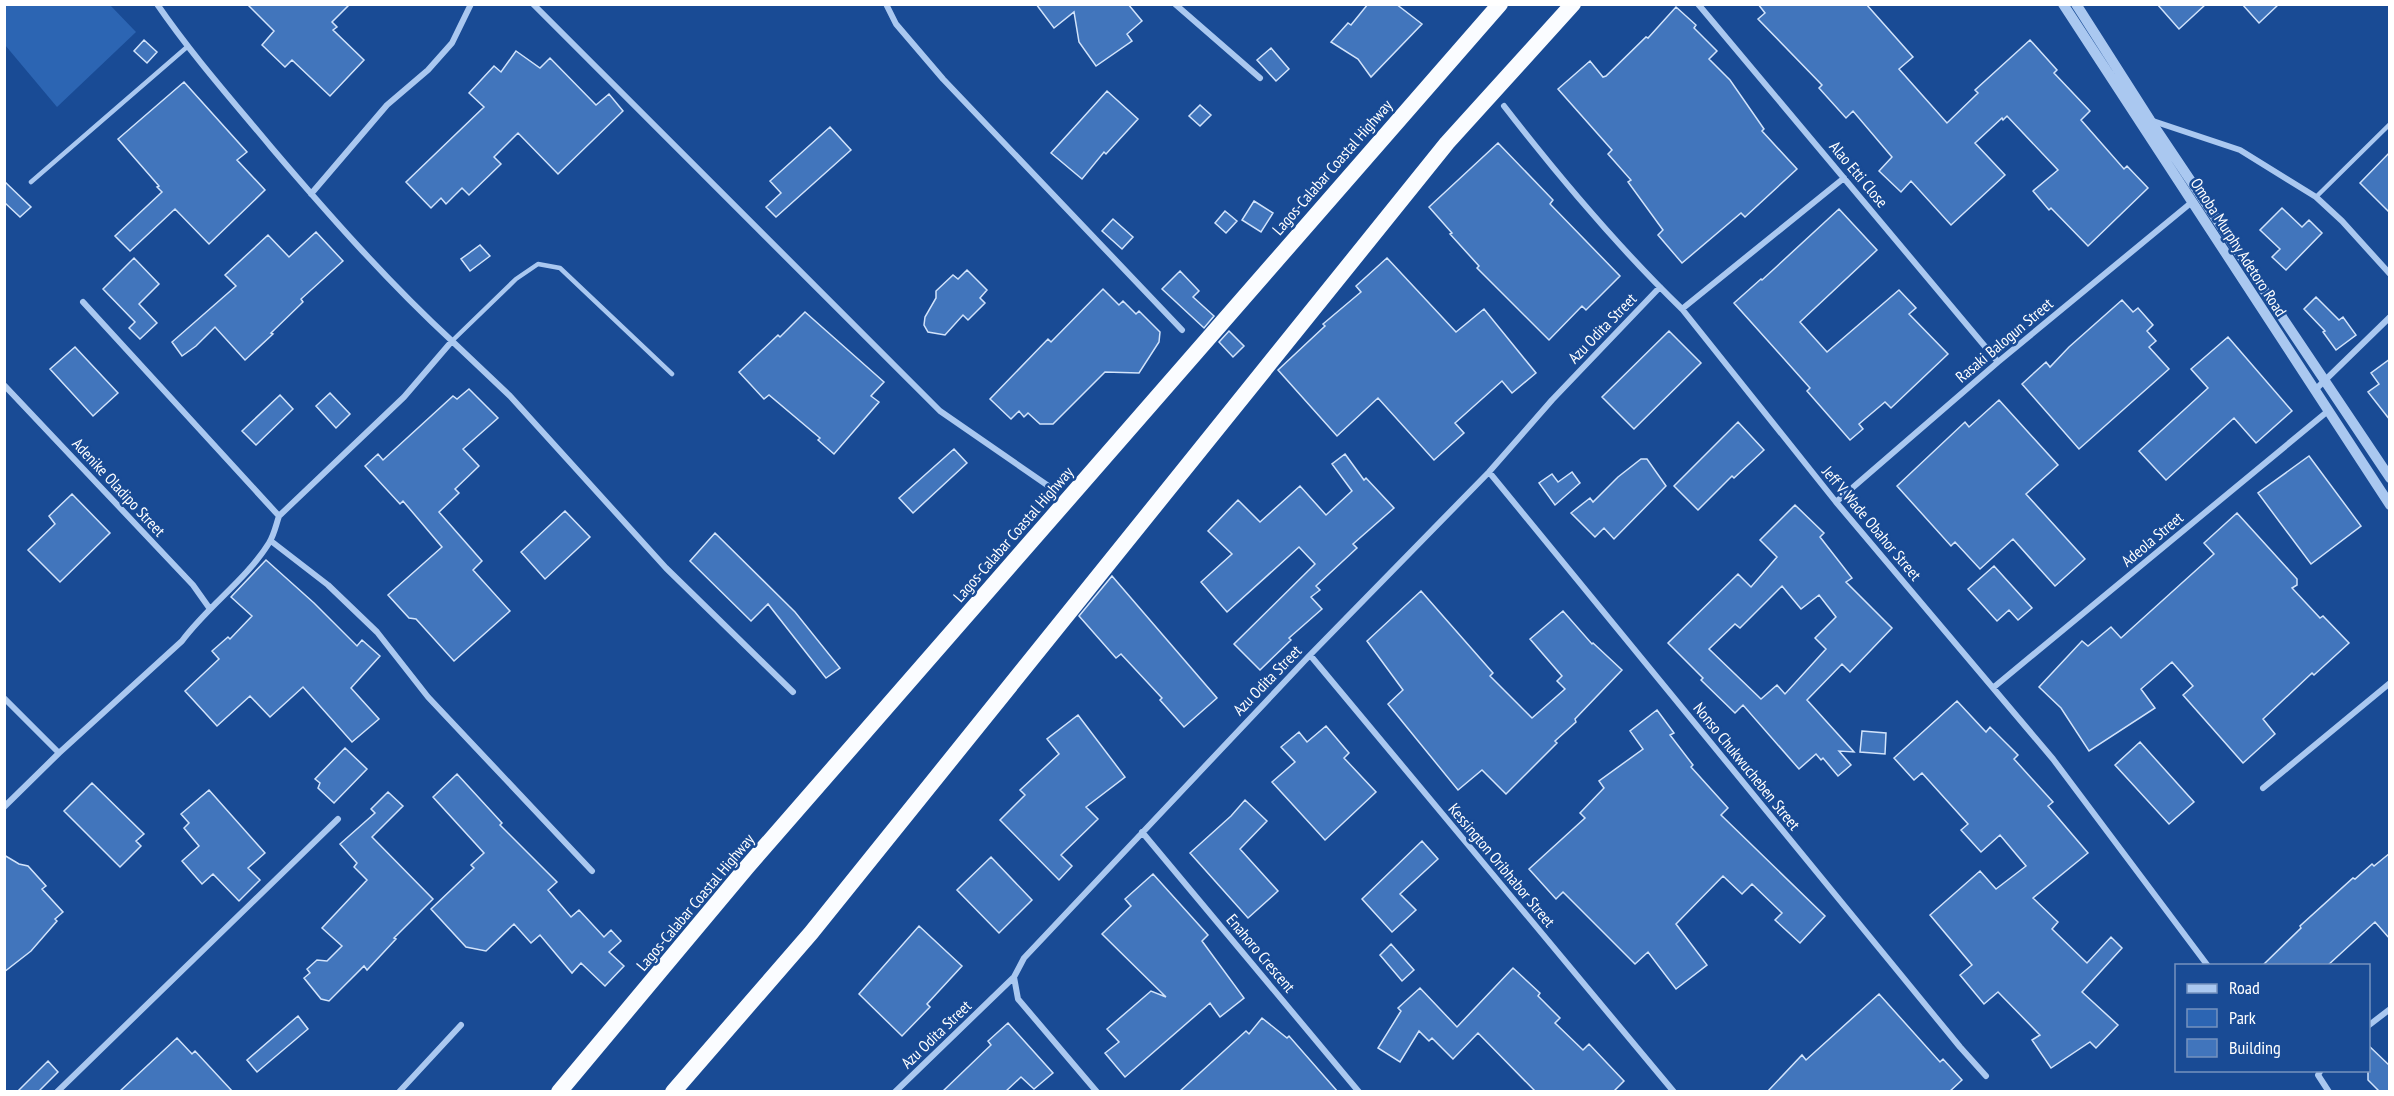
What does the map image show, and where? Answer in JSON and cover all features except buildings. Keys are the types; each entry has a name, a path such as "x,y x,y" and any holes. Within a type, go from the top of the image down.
{"highway":[{"name":"Lagos-Calabar Coastal Highway","path":"559,1092 747,867 1500,4"},
{"path":"673,1092 811,933 1447,143 1573,4"}],"street":[{"path":"157,4 187,47 311,194 430,321 510,396 666,568 793,692"},
{"path":"311,194 387,105 428,70 452,43 471,4"},
{"path":"533,4 940,411 1047,485"},
{"path":"886,4 896,24 943,79 1182,330"},
{"path":"1175,4 1260,78"},
{"name":"Alao Etti Close","path":"1698,4 1998,362"},
{"name":"Omoba Murphy Adetoro Road","path":"2063,4 2390,505"},
{"name":"Omoba Murphy Adetoro Road","path":"2076,4 2150,120 2390,478"},
{"name":"Jeff V. Wade Obahor Street","path":"1504,106 1540,153 1682,309 1836,502 2053,759 2207,964"},
{"path":"2135,115 2240,150 2316,197 2342,221 2390,274"},
{"path":"1682,309 1844,178"},
{"name":"Rasaki Balogun Street","path":"1836,502 1998,362 2192,202"},
{"name":"Azu Odita Street","path":"895,1092 1014,977 1024,958 1310,655 1489,472 1551,400 1660,287"},
{"path":"83,302 279,516"},
{"path":"2315,390 2390,317"},
{"path":"4,807 59,753 182,641 194,624 236,584 271,541 279,516 336,465 404,397 452,341"},
{"name":"Adenike Oladipo Street","path":"4,385 193,585 210,609"},
{"name":"Adeola Street","path":"1994,687 2328,411"},
{"name":"Nonso Chukwucheben Street","path":"1489,472 1986,1076"},
{"path":"271,541 328,585 377,632 428,697 592,871"},
{"name":"Kessington Oribhabor Street","path":"1310,655 1674,1092"},
{"path":"2263,788 2390,683"},
{"path":"4,698 59,753"},
{"path":"57,1092 338,819"},
{"name":"Enahoro Crescent","path":"1142,832 1359,1092"},
{"path":"1014,977 1018,999 1097,1092"},
{"path":"2370,1024 2390,1009"},
{"path":"399,1092 461,1025"},
{"path":"2320,1072 2318,1075 2330,1092"}],"lane":[{"path":"32,182 187,47"},
{"path":"2316,197 2390,124"},
{"path":"452,341 516,279 538,264 560,268 672,374"}],"green space":[{"path":"7,4 110,5 136,32 57,107 5,45 4,6"}]}
